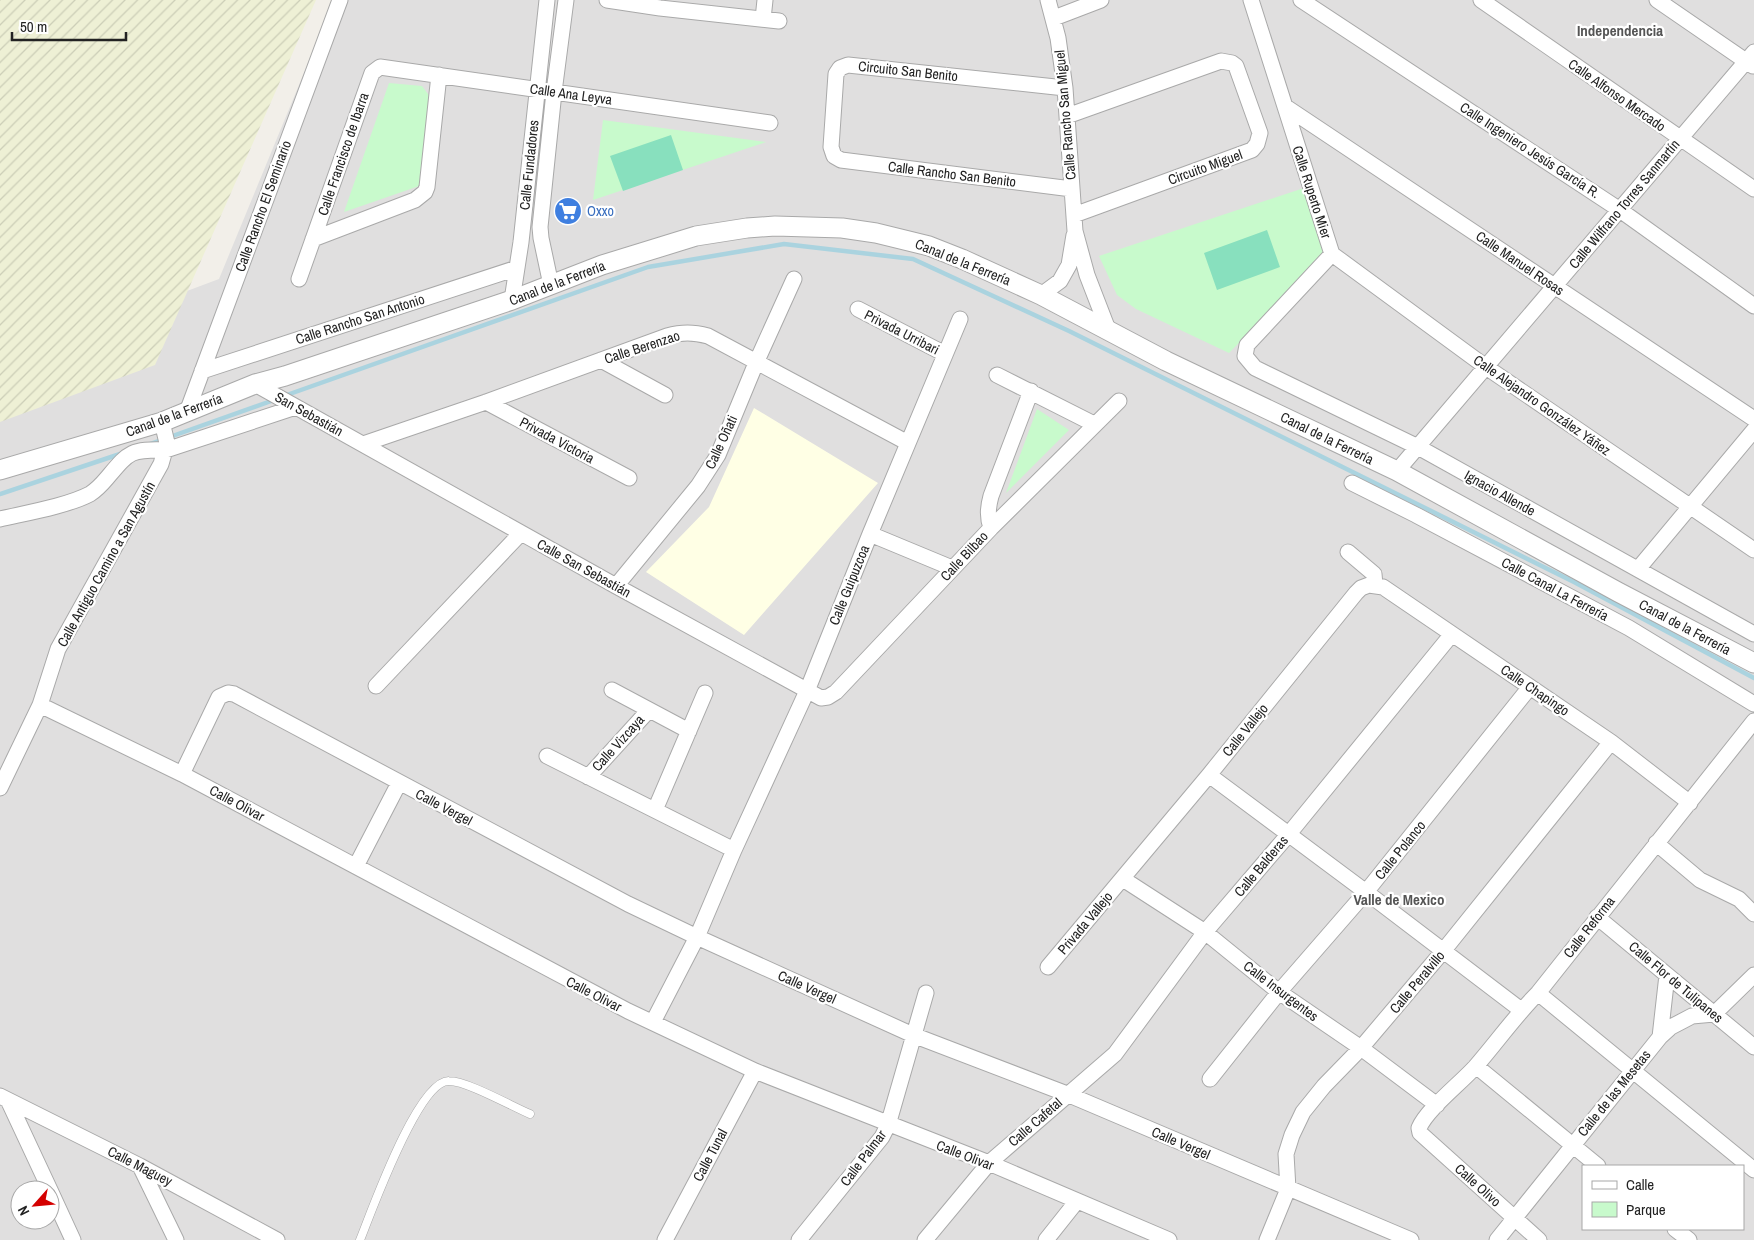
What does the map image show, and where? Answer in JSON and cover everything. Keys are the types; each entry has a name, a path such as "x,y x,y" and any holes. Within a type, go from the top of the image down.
{"street":[{"name":"Calle Rancho El Seminario","path":"187,412 340,0"},
{"name":"Calle Fundadores","path":"512,300 521,242 547,0"},
{"name":"Calle Fundadores","path":"550,285 540,227 566,0"},
{"path":"607,0 661,4 779,21"},
{"path":"763,19 765,0"},
{"name":"Calle Rancho San Miguel","path":"1048,0 1054,18 1065,88 1075,231 1087,275 1109,332"},
{"path":"1054,18 1101,0"},
{"name":"Calle Ruperto Mier","path":"1245,356 1247,345 1332,254 1251,0"},
{"name":"Calle Ingeniero Jesús García R.","path":"1301,0 1620,210 1754,306"},
{"name":"Calle Alfonso Mercado","path":"1481,0 1754,189"},
{"path":"1657,0 1751,60"},
{"name":"Calle Wilfrano Torres Sanmartín","path":"1397,471 1680,138 1751,60"},
{"name":"Circuito Miguel","path":"1067,116 1221,61 1232,63 1236,66 1260,133 1257,144 1252,150 1074,215"},
{"name":"Circuito San Benito","path":"834,156 831,147 836,74 840,68 848,65 1065,88"},
{"name":"Calle Ana Leyva","path":"374,70 380,67 770,123"},
{"name":"Calle Francisco de Ibarra","path":"299,279 374,70"},
{"name":"Calle Francisco de Ibarra","path":"313,239 415,200 425,192 439,75"},
{"name":"Calle Manuel Rosas","path":"1286,107 1754,420"},
{"name":"Calle Rancho San Benito","path":"834,156 841,160 1072,189"},
{"name":"Canal de la Ferrería","path":"0,470 164,436 187,412 255,384 286,376 512,300 602,265 696,236 747,228 775,226 842,228 900,238 929,246 1041,295 1109,332 1223,389 1397,471 1618,592 1754,663"},
{"name":"Calle Rancho San Miguel","path":"1041,295 1060,281 1069,265 1075,231"},
{"name":"Calle Alejandro González Yáñez","path":"1332,254 1486,367 1754,550"},
{"name":"Calle Rancho San Antonio","path":"202,371 517,268"},
{"name":"Calle Oñati","path":"616,586 686,501 718,455 794,278"},
{"name":"Privada Urribari","path":"858,309 945,354"},
{"name":"Calle Guipuzcoa","path":"653,1022 697,937 734,850 807,692 870,534 960,319"},
{"name":"Calle Berenzao","path":"362,444 486,402 667,336 694,332 708,336 908,443"},
{"name":"Ignacio Allende","path":"1245,356 1255,368 1418,447 1754,634"},
{"path":"601,360 665,395"},
{"path":"997,375 1094,424"},
{"name":"San Sebastián","path":"255,384 362,444"},
{"path":"991,528 988,508 991,496 1031,391"},
{"name":"Calle Bilbao","path":"807,692 820,698 828,697 836,692 952,568 1119,401"},
{"name":"Privada Victoria","path":"486,402 629,478"},
{"path":"0,519 70,501 90,493 101,484 122,459 134,452 146,450 164,436 296,407"},
{"path":"1638,569 1754,430"},
{"name":"Calle Antiguo Camino a San Agustín","path":"0,788 40,705 58,649 105,561 155,478 164,436"},
{"name":"Calle San Sebastián","path":"362,444 807,692"},
{"name":"Calle Canal La Ferrería","path":"1352,483 1629,628 1754,704"},
{"path":"376,686 521,533"},
{"path":"870,534 952,568"},
{"path":"1348,552 1374,574 1372,585"},
{"name":"Calle Chapingo","path":"1372,585 1382,587 1611,742 1690,803"},
{"name":"Calle Vallejo","path":"1123,879 1356,593 1361,588 1372,585"},
{"name":"Calle Balderas","path":"1067,1094 1115,1054 1205,932 1288,835 1452,634"},
{"name":"Calle Polanco","path":"1210,1079 1279,992 1366,892 1530,687"},
{"name":"Calle Vizcaya","path":"612,690 689,731"},
{"path":"655,810 705,692"},
{"name":"Calle Vergel","path":"182,774 219,697 223,694 234,694 628,904 697,937 913,1035 1067,1094 1411,1240"},
{"name":"Calle Olivar","path":"40,705 182,774 603,999 755,1071 888,1125 989,1163 1167,1240"},
{"name":"Calle Vizcaya","path":"588,777 649,710"},
{"name":"Calle Reforma","path":"1419,1128 1437,1105 1476,1066 1521,1010 1538,993 1754,721"},
{"name":"Calle Peralvillo","path":"1267,1240 1288,1189 1286,1154 1299,1119 1324,1086 1361,1048 1444,950 1611,742"},
{"name":"Calle Vizcaya","path":"547,756 734,850"},
{"path":"1209,775 1444,950 1521,1010"},
{"path":"356,866 399,783"},
{"path":"1656,843 1700,880 1739,899 1754,914"},
{"name":"Calle Insurgentes","path":"1123,879 1205,932 1279,992 1361,1048 1437,1105"},
{"name":"Privada Vallejo","path":"1048,967 1123,879"},
{"name":"Calle Flor de Tulipanes","path":"1597,917 1754,1047"},
{"path":"1660,1037 1667,975"},
{"path":"1714,1014 1754,976"},
{"name":"Calle Palmar","path":"799,1240 882,1137 888,1125 926,992"},
{"path":"1538,993 1754,1170"},
{"name":"Calle de las Mesetas","path":"1497,1240 1571,1145 1660,1037 1671,1027 1692,1016 1714,1014"},
{"path":"1476,1066 1597,1165"},
{"name":"Calle Tunal","path":"665,1240 755,1071"},
{"name":"Calle Cafetal","path":"925,1240 989,1163 1067,1094"},
{"path":"4,1098 45,1180"},
{"name":"Calle Maguey","path":"4,1098 140,1166 277,1240"},
{"name":"Calle Olivo","path":"1419,1128 1420,1132 1540,1240"},
{"path":"140,1166 176,1240"},
{"path":"1046,1240 1077,1201"},
{"path":"60,1212 73,1240"},
{"path":"1676,1230 1689,1240"}],"lane":[{"path":"360,1240 381,1186 413,1117 435,1087 447,1080 461,1083 530,1114"}],"shaded area":[{"path":"0,0 316,0 155,365 0,422"},
{"path":"334,0 1754,0 1754,1240 0,1240 0,361 219,279"},
{"path":"754,408 878,483 744,635 646,572 709,507"}],"green space":[{"path":"389,83 422,86 434,102 422,185 344,212"},
{"path":"603,120 766,142 593,200"},
{"path":"671,135 683,170 623,191 610,156"},
{"path":"1307,187 1329,252 1229,353 1136,309 1117,295 1099,256"},
{"path":"1267,230 1280,267 1217,290 1204,253"},
{"path":"1037,409 1069,430 1006,493"}],"waterway":[{"path":"284,396 648,267 784,244 913,259 1069,331 1574,582 1754,678"},
{"path":"150,444 274,400"},
{"path":"0,494 123,453"}],"place":[{"name":"Oxxo","path":"568,211"}],"district":[{"name":"Independencia","path":"1620,30"},
{"name":"Valle de Mexico","path":"1399,899"}]}
